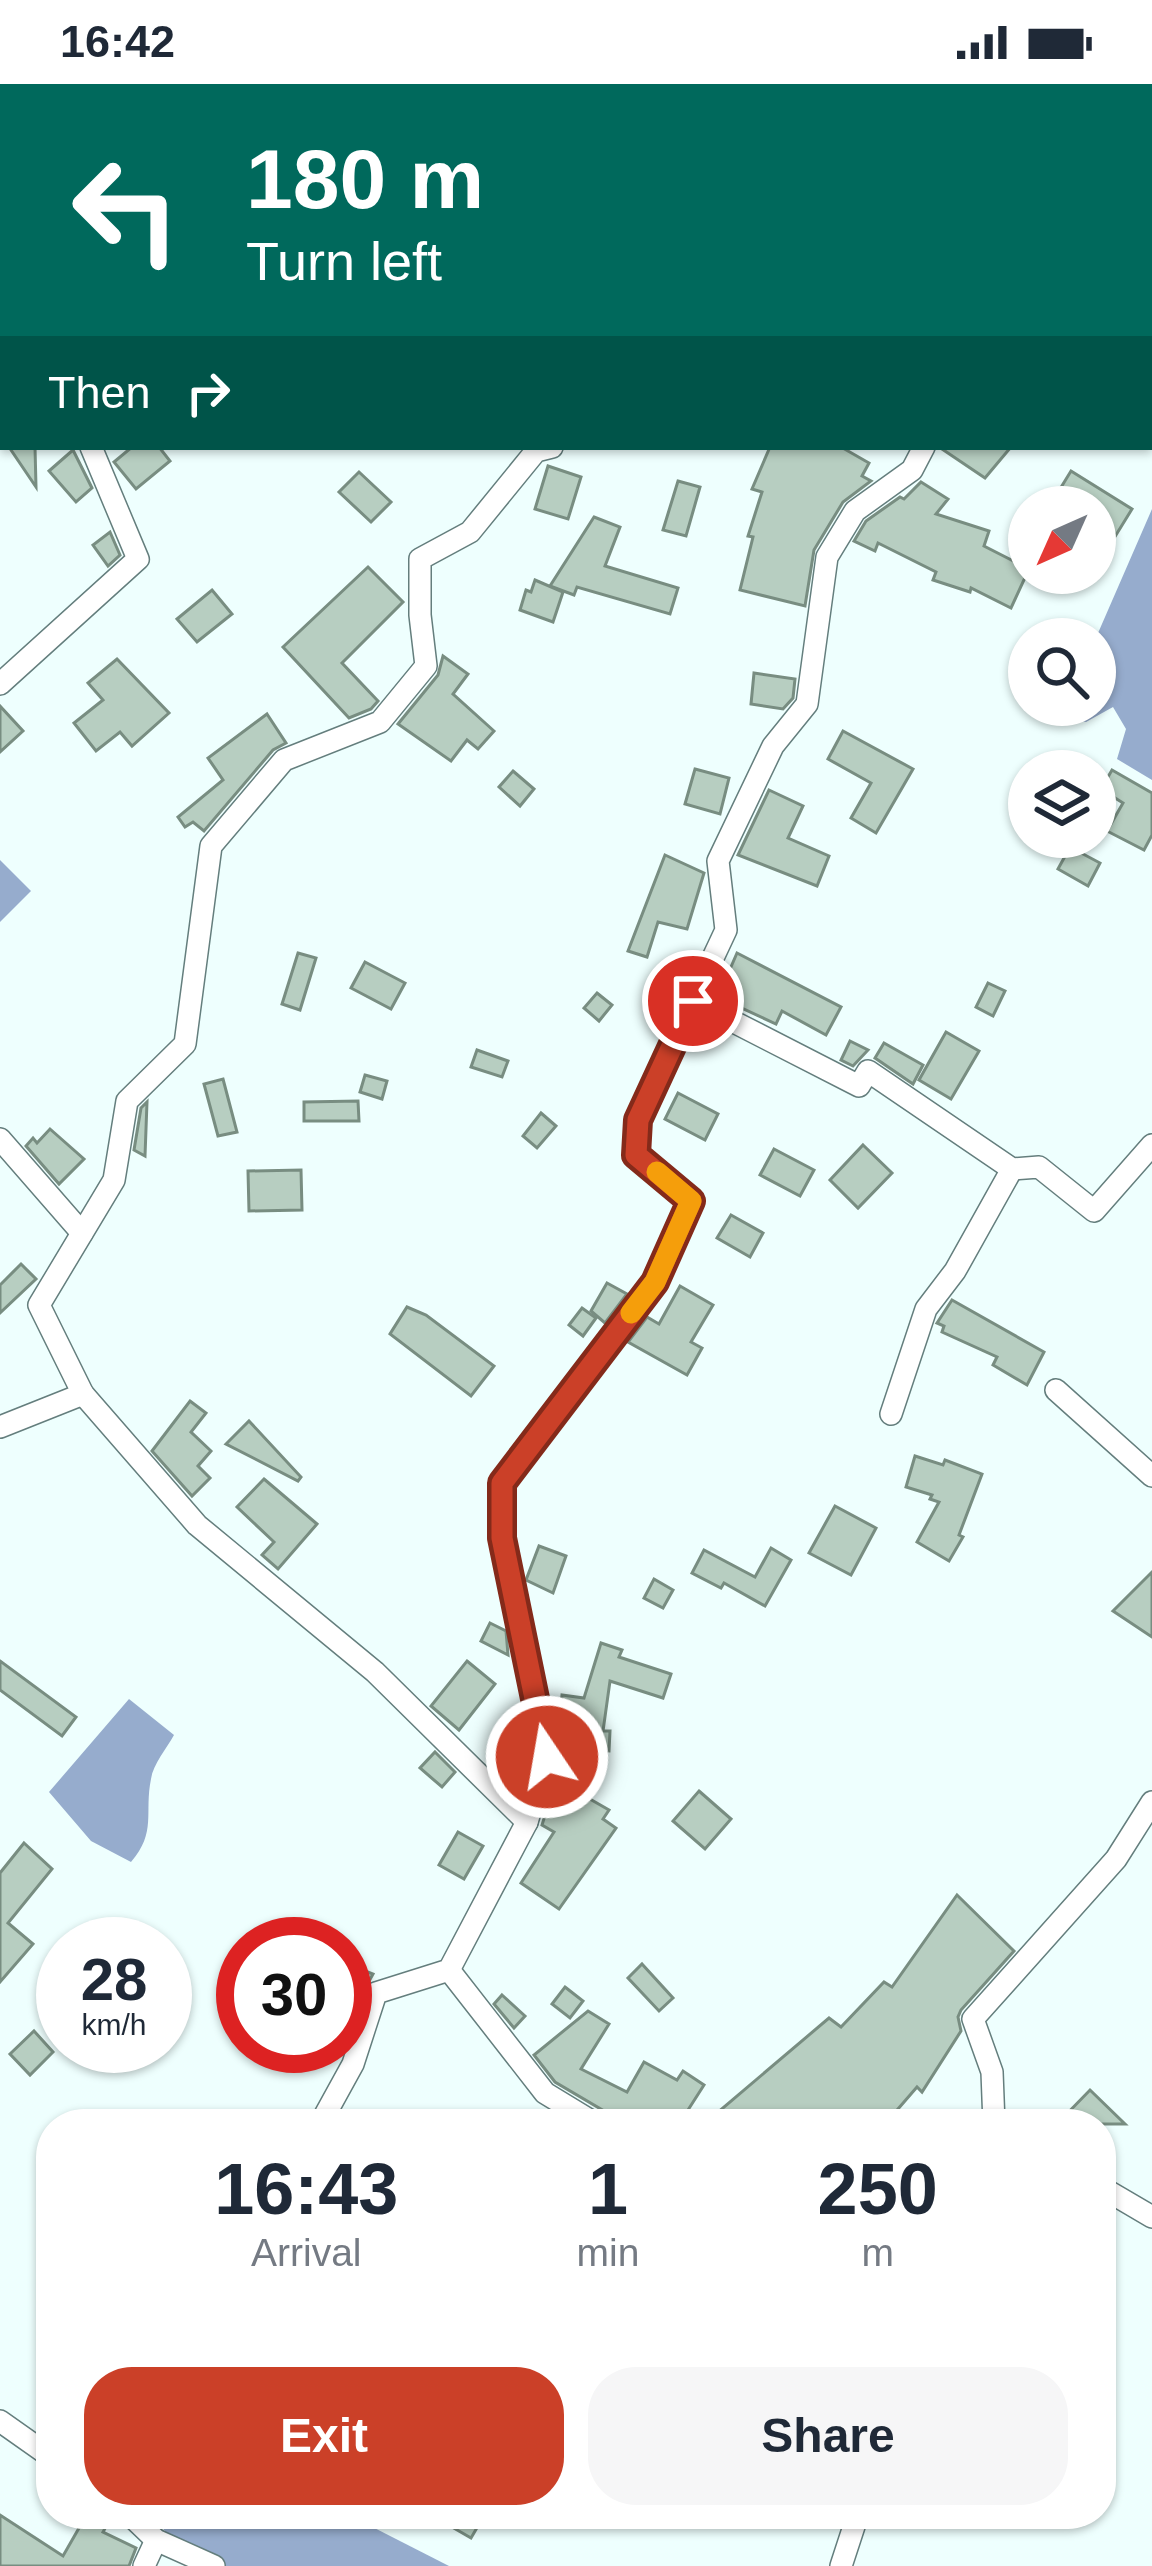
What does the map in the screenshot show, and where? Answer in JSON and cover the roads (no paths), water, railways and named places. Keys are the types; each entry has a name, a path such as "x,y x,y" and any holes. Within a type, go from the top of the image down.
{"street":[{"path":"0,684 138,559 92,450"},
{"path":"527,1822 375,1672 196,1526 83,1394 39,1305 114,1180 127,1101 185,1044 211,846 284,760 380,722 426,666 420,559 470,532 540,450"},
{"path":"328,2109 353,2064 376,1993 449,1970 527,1822 547,1757 502,1538 502,1483 655,1282 691,1201 636,1155 638,1120 726,930 718,861 773,746 807,704 827,557 855,511 912,470 922,450"},
{"path":"693,1001 859,1086 868,1071 1012,1169 1040,1166 1094,1211 1152,1144"},
{"path":"0,1139 82,1233"},
{"path":"891,1414 926,1309 955,1271 1012,1169"},
{"path":"1056,1390 1152,1476"},
{"path":"0,1427 83,1394"},
{"path":"993,2109 992,2072 973,2019 1116,1859 1152,1802"},
{"path":"449,1970 545,2093 571,2109"},
{"path":"1116,2196 1152,2217"},
{"path":"0,2421 36,2446"},
{"path":"145,2529 156,2540 214,2566"},
{"path":"841,2566 853,2529"},
{"path":"144,2566 156,2540"}],"water":[{"path":"1152,509 1152,780 1117,759 1126,729 1116,712 1116,618 1105,618"},
{"path":"0,860 31,891 0,922"},
{"path":"129,1699 174,1735 152,1773 147,1832 131,1862 91,1841 49,1792"},
{"path":"163,2529 376,2529 449,2566 221,2566 177,2547"}]}
